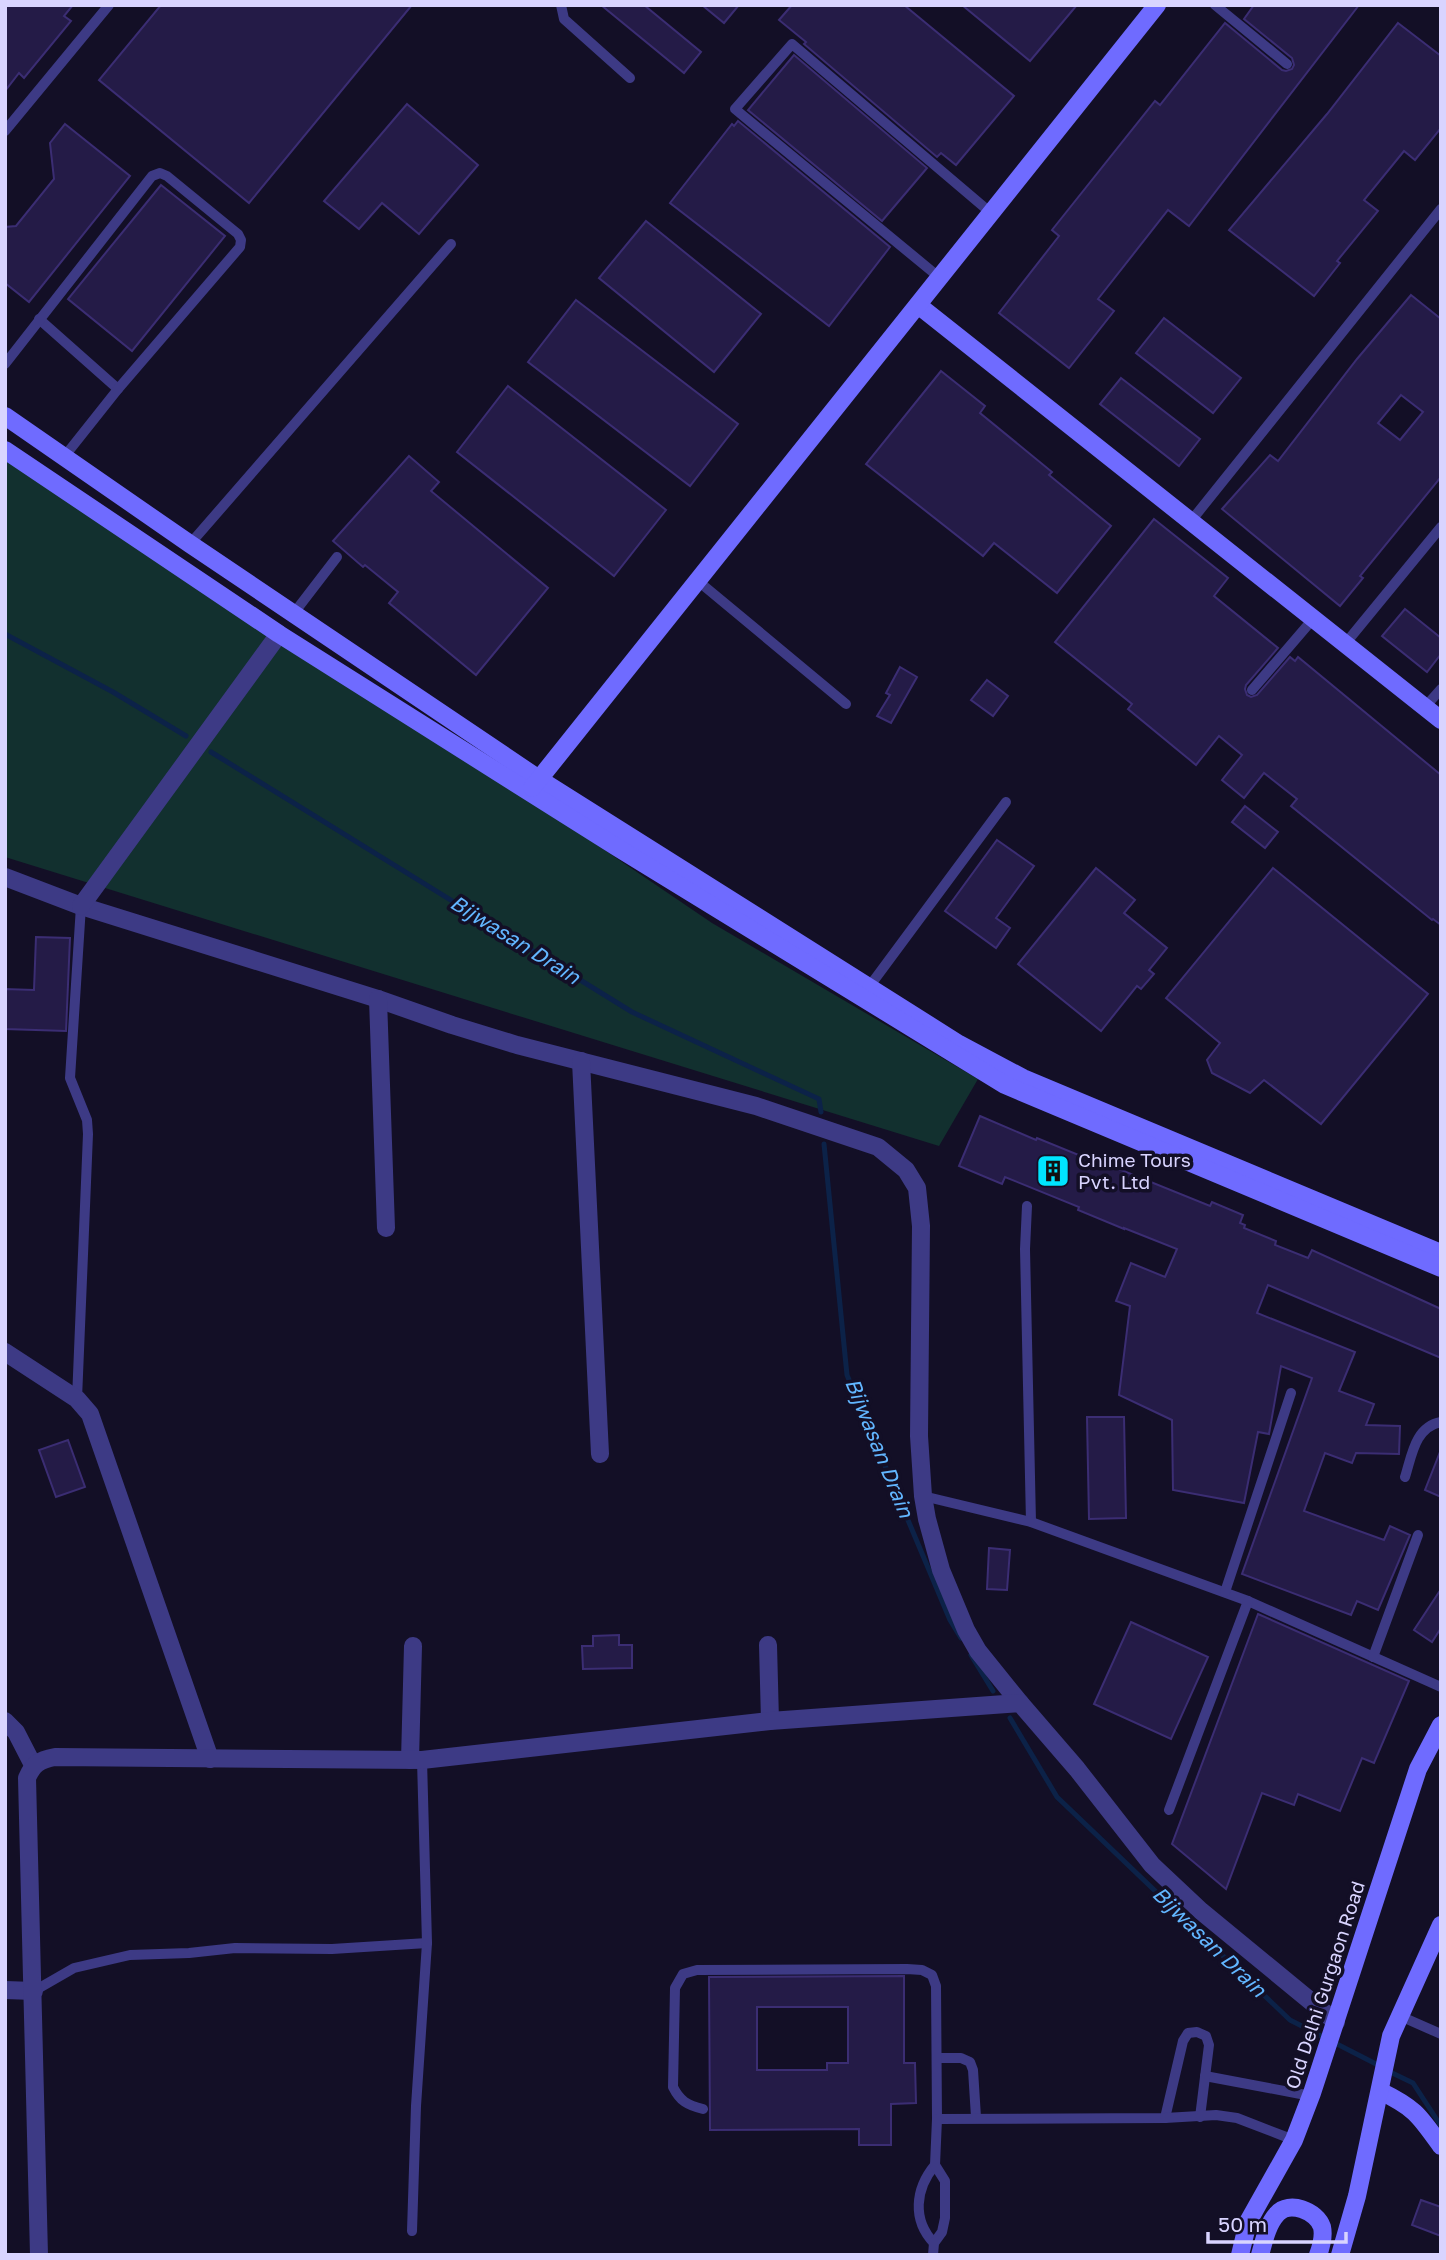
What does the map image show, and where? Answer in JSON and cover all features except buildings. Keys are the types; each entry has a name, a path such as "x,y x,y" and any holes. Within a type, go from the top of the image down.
{"street":[{"path":"534,785 1153,7"},
{"path":"918,305 1441,720"},
{"path":"5,416 294,612 534,785 806,965 1004,1085 1441,1268"},
{"path":"5,450 279,634 534,785 959,1044 1023,1078 1441,1254"},
{"path":"81,906 279,634"},
{"path":"5,877 81,906 378,999 452,1026 769,1110 878,1147 906,1170 917,1188 920,1226 919,1436 923,1496 940,1570 954,1604 978,1651 1077,1769 1152,1865 1335,2027"},
{"path":"378,999 386,1228"},
{"path":"581,1061 600,1454"},
{"path":"5,1352 77,1399 90,1414 210,1759"},
{"path":"768,1645 770,1721"},
{"path":"413,1646 416,1760"},
{"path":"39,2255 27,1778 33,1765 55,1757 416,1760 770,1721 1020,1703"},
{"path":"5,1721 16,1731 33,1765"},
{"name":"Old Delhi Gurgaon Road","path":"1240,2255 1248,2221 1294,2140 1311,2096 1418,1769 1441,1726"},
{"path":"1339,2255 1357,2196 1391,2036 1441,1925"},
{"path":"5,1990 34,1991"},
{"path":"1380,2087 1417,2113 1441,2146"},
{"path":"1259,2255 1266,2232 1278,2212 1290,2207 1310,2211 1322,2226 1322,2245 1318,2255"}],"lane":[{"path":"5,131 109,5"},
{"path":"561,5 564,19 630,78"},
{"path":"1215,5 1287,64"},
{"path":"940,278 735,109 792,44 991,213"},
{"path":"5,364 152,176 160,173 167,176 238,234 240,247 118,389 64,457"},
{"path":"1191,521 1441,209"},
{"path":"190,544 451,244"},
{"path":"39,319 118,389"},
{"path":"1345,644 1441,527"},
{"path":"294,612 337,557"},
{"path":"698,581 846,704"},
{"path":"1252,690 1313,618"},
{"path":"1425,708 1441,689"},
{"path":"869,987 1006,802"},
{"path":"77,1399 88,1134 86,1120 73,1090 70,1063 81,906"},
{"path":"1027,1206 1031,1522"},
{"path":"1225,1592 1291,1393"},
{"path":"1405,1477 1419,1435 1429,1425 1441,1422"},
{"path":"923,1496 1031,1522 1225,1592 1441,1687"},
{"path":"1373,1657 1418,1535"},
{"path":"1169,1810 1248,1601"},
{"path":"412,2231 416,2105 427,1943 416,1760"},
{"path":"34,1991 74,1968 130,1955 235,1948 332,1949 427,1943"},
{"path":"703,2109 688,2105 679,2098 673,2087 675,1988 683,1974 697,1970 922,1970 932,1975 936,1986 935,2165 945,2181 946,2191 945,2218 942,2232 934,2244 933,2255"},
{"path":"1400,2016 1441,2034"},
{"path":"1164,2118 1183,2042 1188,2033 1197,2032 1206,2036 1209,2045 1199,2117"},
{"path":"937,2058 961,2058 970,2062 973,2070 976,2117"},
{"path":"1205,2076 1311,2096"},
{"path":"937,2119 1164,2118 1216,2115 1237,2118 1294,2140"},
{"path":"934,2244 925,2234 919,2214 921,2187 925,2176 935,2165"}],"green space":[{"path":"5,443 712,923 978,1079 939,1146 5,857"}],"waterway":[{"name":"Bijwasan Drain","path":"5,634 113,692 186,736"},
{"name":"Bijwasan Drain","path":"211,752 632,1012 819,1099 821,1112"},
{"name":"Bijwasan Drain","path":"824,1144 847,1375 950,1620 961,1638"},
{"name":"Bijwasan Drain","path":"971,1655 993,1691"},
{"name":"Bijwasan Drain","path":"1010,1718 1057,1797 1290,2020 1380,2066"},
{"name":"Bijwasan Drain","path":"1388,2071 1413,2083 1441,2126"}],"place":[{"name":"Chime Tours Pvt. Ltd","path":"1053,1171"}]}
